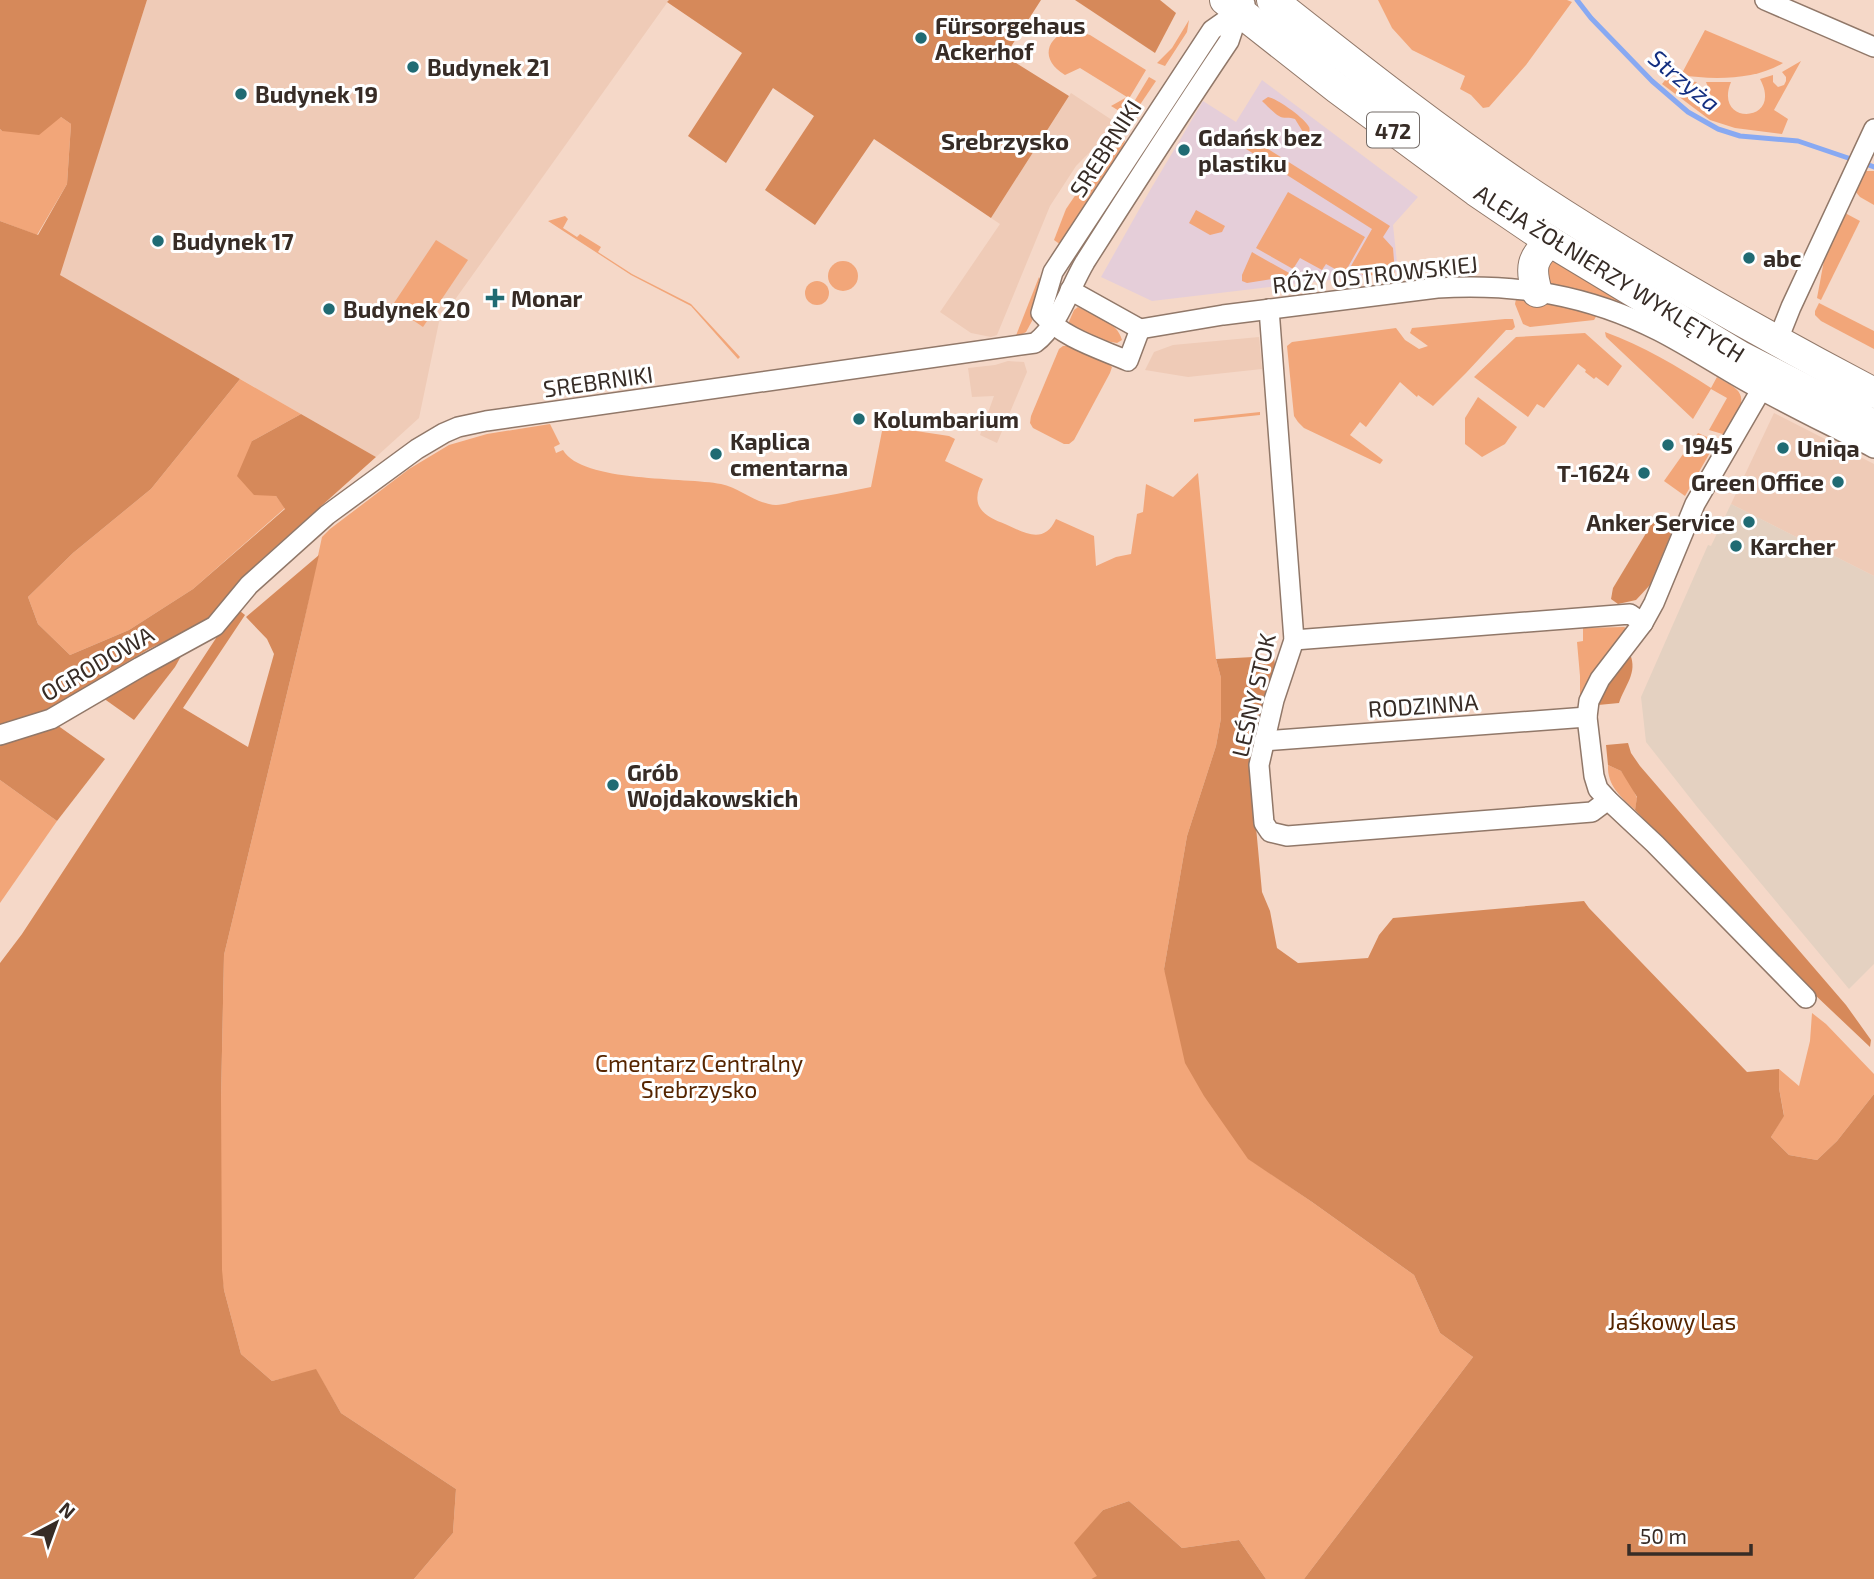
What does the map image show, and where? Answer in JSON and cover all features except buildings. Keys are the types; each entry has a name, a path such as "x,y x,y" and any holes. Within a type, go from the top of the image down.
{"main road":[{"name":"ALEJA ŻOŁNIERZY WYKLĘTYCH","path":"1272,0 1455,140 1534,195 1652,270 1777,342 1874,393"},
{"name":"ALEJA ŻOŁNIERZY WYKLĘTYCH","path":"1237,4 1338,89 1476,191 1552,243 1740,356 1874,425"},
{"path":"1537,292 1532,276 1533,266 1543,249 1552,243"}],"street":[{"path":"1765,0 1874,47"},
{"name":"SREBRNIKI","path":"1051,325 1041,313 1053,272 1212,30 1237,4"},
{"name":"SREBRNIKI","path":"215,626 249,585 327,515 417,449 458,427 1035,343 1051,325 1083,265 1229,41 1237,4"},
{"path":"1777,342 1874,128"},
{"path":"1144,135 1160,146"},
{"name":"RÓŻY OSTROWSKIEJ","path":"1140,329 1269,309 1450,287 1488,286 1561,295 1636,320 1662,332 1761,390 1874,448"},
{"path":"1051,325 1065,334 1128,361 1140,329 1070,290"},
{"name":"LEŚNY STOK","path":"1269,309 1294,640 1274,700 1259,765 1264,823 1270,832 1287,836 1592,812 1608,800"},
{"path":"1761,390 1695,504 1643,623 1600,679 1589,701 1587,717 1598,789 1806,998"},
{"path":"1294,640 1630,614 1643,623"},
{"name":"OGRODOWA","path":"0,735 51,719 215,626"},
{"name":"RODZINNA","path":"1264,741 1587,717"}],"shaded area":[{"path":"147,0 669,0 439,322 419,418 376,457 59,275"},
{"path":"1262,80 1418,197 1393,225 1398,272 1152,301 1101,277 1203,101 1236,122"},
{"path":"1071,93 1115,122 1105,137 1076,166 1050,206 997,335 991,337 971,333 940,312 1000,224 991,218"},
{"path":"1259,337 1262,369 1188,377 1145,370 1154,352 1173,345"},
{"path":"1008,361 1024,362 1027,372 997,443 980,435 994,396 972,397 968,368"},
{"path":"1774,413 1874,464 1874,576 1731,504"},
{"path":"1731,504 1874,576 1874,964 1849,989 1646,742 1641,697 1708,545 1711,546"}],"green space":[{"path":"0,0 147,0 60,275 240,379 151,489 73,553 28,597 38,624 70,655 129,630 193,589 285,509 276,496 254,495 237,476 252,441 301,414 376,457 261,560 211,620 149,649 35,717 0,731 0,221 38,235 67,184 71,124 61,117 39,135 0,129"},
{"path":"1041,0 1005,56 1069,96 991,218 874,139 815,225 765,190 814,116 773,88 726,163 688,136 742,53 667,2"},
{"path":"1075,0 1160,0 1176,13 1155,53"},
{"path":"1378,0 1572,2 1526,65 1489,107 1483,108 1471,95 1460,89 1465,76 1412,50 1392,28"},
{"path":"1189,20 1187,32 1165,66 1157,63 1172,48"},
{"path":"1071,29 1090,35 1146,70 1121,112 1111,106 1127,97 1080,68 1065,75 1052,63 1049,56 1051,44 1062,33"},
{"path":"1705,30 1783,63 1747,76 1706,78 1681,75"},
{"path":"1801,61 1774,110 1788,119 1782,134 1735,128 1710,120 1662,84 1666,79 1697,82 1692,88 1693,94 1702,100 1710,92 1706,82 1731,82 1728,95 1730,104 1735,111 1751,113 1763,104 1765,93 1760,79 1773,75 1773,82 1778,87 1784,85 1786,77 1782,72"},
{"path":"1149,77 1156,81 1131,118 1126,115"},
{"path":"1268,97 1296,114 1306,123 1310,132 1303,132 1295,119 1275,113 1262,101"},
{"path":"61,117 71,124 67,184 37,235 0,221 0,129 2,131"},
{"path":"1249,137 1390,226 1383,237 1393,248 1395,273 1364,276 1351,266 1372,229 1243,147"},
{"path":"1124,140 1123,147 1061,245 1054,240 1066,209 1087,178"},
{"path":"1866,171 1874,171 1874,205 1855,191"},
{"path":"1288,192 1365,237 1344,274 1326,264 1322,270 1300,258 1293,269 1256,248"},
{"path":"1196,210 1225,226 1222,232 1210,235 1189,223"},
{"path":"1845,213 1860,221 1821,300 1817,298 1825,255"},
{"path":"565,216 568,219 563,228 577,237 580,234 601,247 598,252 632,274 691,304 740,357 738,359 691,306 631,275 548,221"},
{"path":"436,240 468,260 423,327 392,306"},
{"path":"1252,252 1291,274 1290,276 1247,283 1242,281"},
{"path":"1556,258 1653,316 1550,284 1544,262"},
{"path":"843,261 849,262 857,270 857,282 849,290 843,291 837,290 829,282 828,276 829,270 837,262"},
{"path":"1039,277 1032,321 1026,332 1015,338"},
{"path":"812,281 822,281 829,288 829,298 822,305 812,305 805,298 805,288"},
{"path":"1516,299 1554,303 1597,315 1594,320 1530,327 1523,324 1515,304"},
{"path":"1819,303 1874,331 1874,349 1821,321 1815,315"},
{"path":"1078,307 1110,323 1122,340 1117,343 1106,341 1070,327 1068,324"},
{"path":"1513,319 1515,327 1506,330 1433,406 1418,395 1417,397 1400,382 1366,427 1360,422 1350,435 1383,460 1380,464 1304,428 1294,416 1287,346 1292,342 1396,328 1405,340 1419,349 1428,346 1410,333 1412,328"},
{"path":"1605,332 1660,357 1711,388 1717,377 1734,387 1740,394 1741,405 1726,435 1709,430 1727,398 1711,389 1693,419 1606,337"},
{"path":"1585,333 1622,366 1608,386 1596,377 1594,379 1578,364 1544,408 1537,404 1528,417 1474,377 1516,337"},
{"path":"1069,346 1112,367 1074,440 1069,444 1033,428 1030,423 1059,349"},
{"path":"240,379 301,414 252,441 276,496 285,508 193,589 129,630 70,655 38,624 28,597 73,553 151,489"},
{"path":"1478,397 1517,427 1505,444 1482,457 1465,444 1465,418"},
{"path":"1260,412 1260,415 1194,422 1194,419"},
{"name":"Cmentarz Centralny Srebrzysko","path":"550,424 560,444 554,447 556,453 563,450 574,461 591,468 636,477 721,484 762,502 776,505 871,487 883,426 949,436 955,439 945,461 983,479 977,499 984,512 994,519 1034,535 1046,532 1056,519 1094,536 1096,566 1131,554 1137,514 1143,512 1146,484 1173,497 1198,473 1216,659 1221,678 1221,718 1216,746 1187,836 1164,969 1249,1159 1414,1275 1440,1333 1473,1357 1304,1579 1266,1579 1239,1540 1182,1548 1129,1501 1103,1510 1090,1526 1098,1577 1091,1579 414,1579 453,1533 456,1489 341,1413 316,1370 272,1381 241,1354 221,1270 224,955 322,537 409,469 449,445 487,434"},
{"path":"1698,433 1714,440 1715,444 1685,496 1664,481"},
{"path":"1659,517 1671,534 1650,585 1636,600 1618,604 1611,599 1613,588 1651,525"},
{"path":"319,555 224,955 221,1099 224,1290 241,1354 272,1381 316,1369 341,1413 456,1489 453,1533 414,1579 0,1579 0,963 22,934 222,629 240,611 245,615 183,708 248,747 274,654 267,639 246,617"},
{"path":"1624,627 1625,630 1585,685 1580,698 1577,642 1583,641 1583,628"},
{"path":"185,649 175,667 134,720 103,698"},
{"path":"1630,654 1632,673 1619,703 1598,705 1604,687"},
{"name":"Jaśkowy Las","path":"1274,656 1276,675 1249,751 1262,892 1270,911 1277,948 1298,963 1368,958 1379,935 1393,918 1584,901 1747,1072 1779,1069 1784,1116 1771,1137 1789,1155 1817,1160 1837,1141 1874,1094 1874,1579 1304,1579 1473,1357 1440,1333 1414,1275 1248,1159 1204,1096 1185,1063 1164,969 1187,836 1216,746 1221,718 1221,678 1216,659"},
{"path":"57,725 105,759 57,821 0,780 0,744"},
{"path":"1628,743 1640,766 1846,1005 1871,1040 1870,1047 1813,993 1635,810 1637,797 1621,771 1608,765 1606,745"},
{"path":"1608,765 1621,771 1630,783 1637,798 1635,810 1612,785"},
{"path":"0,780 57,821 0,903"},
{"path":"1812,1013 1874,1074 1874,1094 1837,1141 1817,1160 1789,1155 1771,1137 1784,1115 1779,1069 1799,1086 1810,1041"},
{"path":"1129,1501 1182,1548 1239,1540 1266,1579 1091,1579 1097,1576 1074,1543 1103,1510"}],"waterway":[{"name":"Strzyża","path":"1577,0 1652,81 1688,112 1718,129 1740,136 1798,141 1854,160"},
{"name":"Strzyża","path":"1863,163 1874,167"}],"place":[{"name":"Fürsorgehaus Ackerhof","path":"921,38"},
{"name":"Budynek 21","path":"413,67"},
{"name":"Budynek 19","path":"241,94"},
{"name":"Gdańsk bez plastiku","path":"1184,150"},
{"name":"Budynek 17","path":"158,241"},
{"name":"abc","path":"1749,258"},
{"name":"Monar","path":"495,298"},
{"name":"Budynek 20","path":"329,309"},
{"name":"Kolumbarium","path":"859,419"},
{"name":"1945","path":"1668,445"},
{"name":"Uniqa","path":"1783,448"},
{"name":"Kaplica cmentarna","path":"716,454"},
{"name":"T-1624","path":"1644,473"},
{"name":"Green Office","path":"1838,482"},
{"name":"Anker Service","path":"1749,522"},
{"name":"Karcher","path":"1736,546"},
{"name":"Grób Wojdakowskich","path":"613,785"}],"district":[{"name":"Srebrzysko","path":"1005,140"}]}
